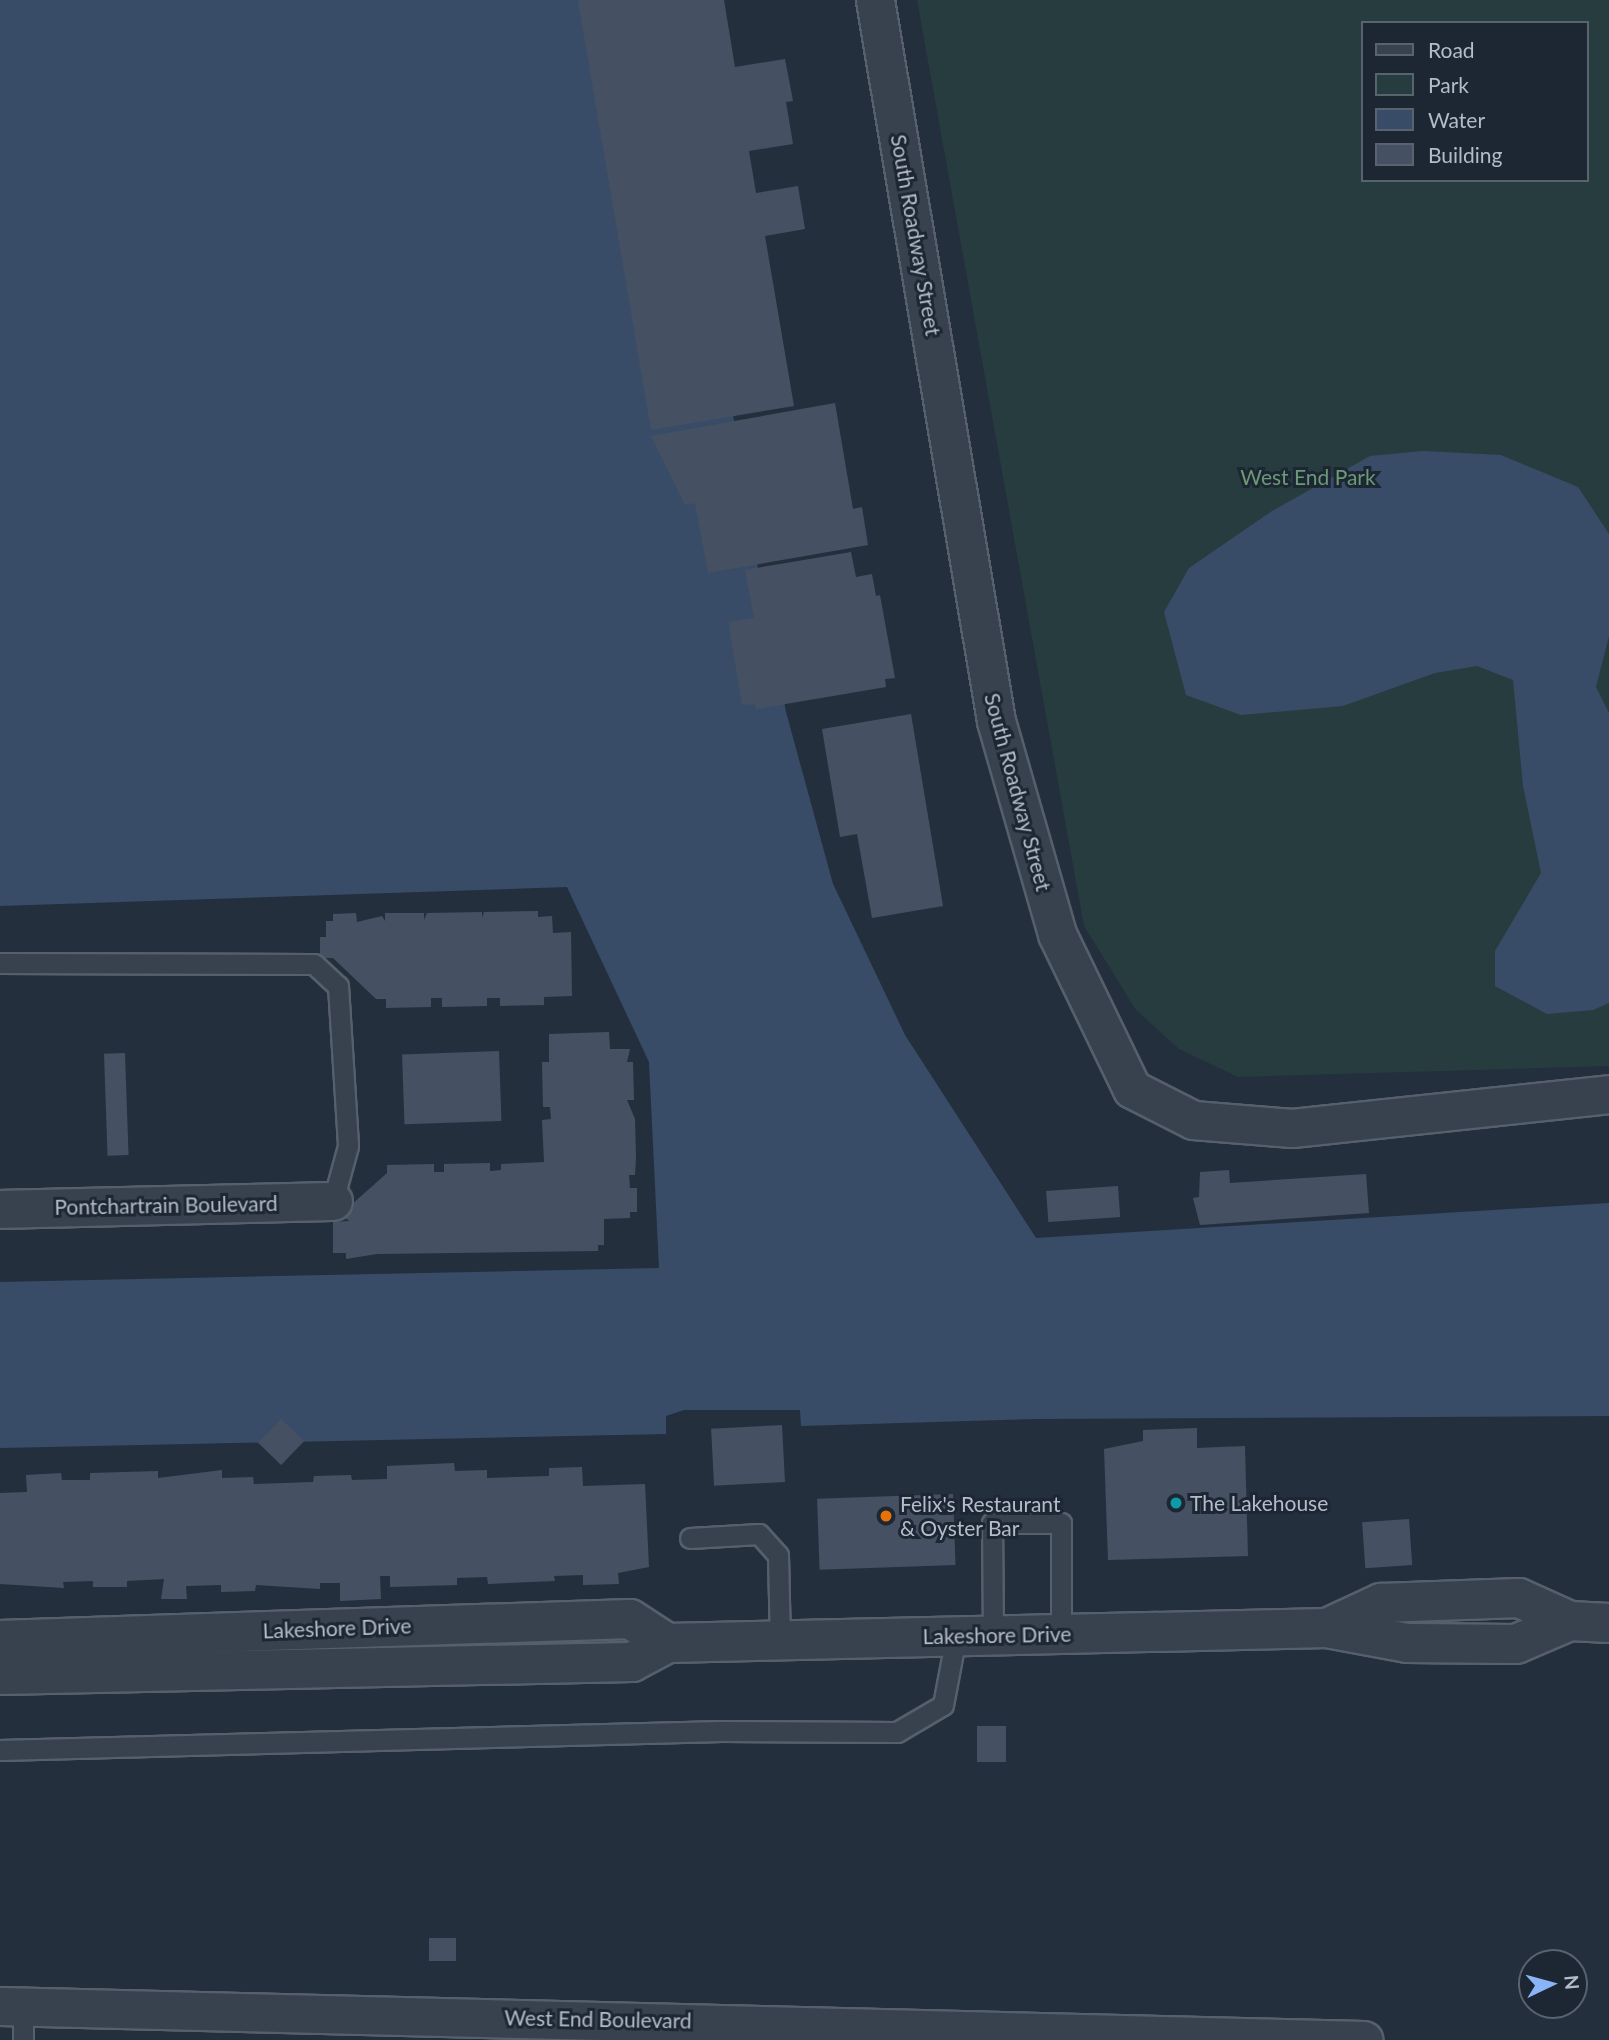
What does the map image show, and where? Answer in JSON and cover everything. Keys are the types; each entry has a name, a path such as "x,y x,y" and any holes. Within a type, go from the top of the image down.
{"street":[{"name":"South Roadway Street","path":"875,0 996,721 1057,934 1132,1089 1194,1120 1292,1129 1609,1094"},
{"name":"Pontchartrain Boulevard","path":"0,1209 333,1201"},
{"name":"Lakeshore Drive","path":"0,1675 315,1671 632,1662 667,1643 1327,1628 1381,1603 1518,1598 1570,1621 1609,1623"},
{"name":"Lakeshore Drive","path":"0,1640 630,1619 667,1643"},
{"path":"313,1629 315,1671"},
{"name":"West End Boulevard","path":"16,2018 311,2026 1364,2040"}],"lane":[{"path":"0,963 314,964 338,986 348,1146 333,1201"},
{"path":"993,1635 992,1523 1061,1523 1061,1634"},
{"path":"691,1538 759,1534 778,1555 780,1640"},
{"path":"0,1749 722,1731 897,1732 943,1705 956,1636"}],"green space":[{"name":"West End Park","path":"917,0 1609,0 1609,1066 1238,1077 1179,1049 1136,1010 1084,926"}],"water":[{"path":"0,0 674,0 747,512 786,712 833,884 905,1035 1036,1238 1609,1203 1609,1416 1034,1419 801,1426 800,1410 684,1410 666,1416 666,1434 0,1448 0,1282 659,1268 649,1062 567,887 0,906"},
{"path":"1423,451 1501,455 1578,487 1609,534 1609,636 1596,687 1609,713 1609,1003 1593,1010 1547,1014 1495,986 1495,951 1541,873 1523,786 1513,680 1477,666 1435,673 1343,706 1241,715 1186,695 1164,612 1189,568 1272,511 1370,456"}],"building":[{"path":"578,0 724,0 735,67 785,59 793,101 786,102 793,144 749,151 756,193 798,186 805,229 765,236 794,406 651,430"},
{"path":"835,403 853,509 862,507 868,545 708,573 695,503 685,505 651,436"},
{"path":"851,552 856,577 872,574 876,596 880,595 895,678 885,679 886,687 756,709 755,704 742,705 729,622 754,618 745,570"},
{"path":"911,714 943,906 872,918 857,834 840,837 822,729"},
{"path":"538,911 538,917 552,916 553,933 571,932 572,996 544,997 544,1005 500,1006 500,998 487,998 487,1006 442,1007 442,998 431,998 431,1007 386,1008 386,999 376,999 333,958 320,958 320,937 326,937 326,921 333,921 333,914 356,913 357,922 382,916 385,921 385,913 424,913 424,920 427,913 482,912 482,918 484,912"},
{"path":"609,1032 610,1049 630,1049 627,1062 633,1062 634,1100 627,1100 635,1119 636,1157 635,1175 629,1175 630,1188 637,1188 637,1212 630,1212 630,1218 604,1219 604,1245 598,1245 598,1251 377,1254 346,1259 346,1253 333,1253 333,1222 349,1221 341,1214 387,1173 387,1165 434,1164 434,1172 444,1172 444,1164 490,1163 490,1171 501,1170 501,1164 544,1162 542,1120 551,1119 550,1107 543,1107 542,1062 549,1062 549,1034"},
{"path":"499,1051 501,1121 405,1124 402,1054"},
{"path":"125,1053 129,1155 108,1156 104,1054"},
{"path":"1229,1170 1230,1183 1366,1174 1369,1213 1200,1225 1193,1198 1199,1197 1200,1172"},
{"path":"1118,1186 1120,1217 1048,1222 1046,1191"},
{"path":"281,1419 304,1441 281,1465 258,1443"},
{"path":"782,1425 785,1482 714,1486 711,1429"},
{"name":"The Lakehouse","path":"1197,1428 1197,1448 1245,1446 1248,1556 1108,1560 1104,1449 1143,1441 1143,1430"},
{"path":"454,1463 455,1471 487,1470 487,1478 549,1476 549,1468 582,1467 583,1486 645,1484 649,1567 618,1573 619,1584 583,1585 583,1575 554,1576 555,1581 488,1584 487,1577 457,1578 457,1585 390,1587 390,1576 380,1576 381,1599 340,1601 340,1583 320,1583 320,1589 256,1585 255,1591 221,1592 221,1585 186,1586 187,1599 161,1599 164,1579 127,1581 127,1587 93,1587 93,1581 63,1582 64,1588 0,1584 0,1493 27,1492 26,1475 61,1473 62,1480 90,1480 90,1473 158,1471 158,1478 222,1470 222,1478 253,1477 254,1484 313,1482 314,1476 351,1475 352,1480 387,1479 387,1466"},
{"name":"Felix's Restaurant & Oyster Bar","path":"953,1494 955,1565 820,1570 817,1499"},
{"path":"1409,1519 1412,1565 1365,1568 1362,1522"},
{"path":"977,1726 1006,1726 1006,1762 977,1762"},
{"path":"429,1938 456,1938 456,1961 429,1961"}],"place":[{"name":"The Lakehouse","path":"1176,1503"},
{"name":"Felix's Restaurant & Oyster Bar","path":"886,1516"}]}
